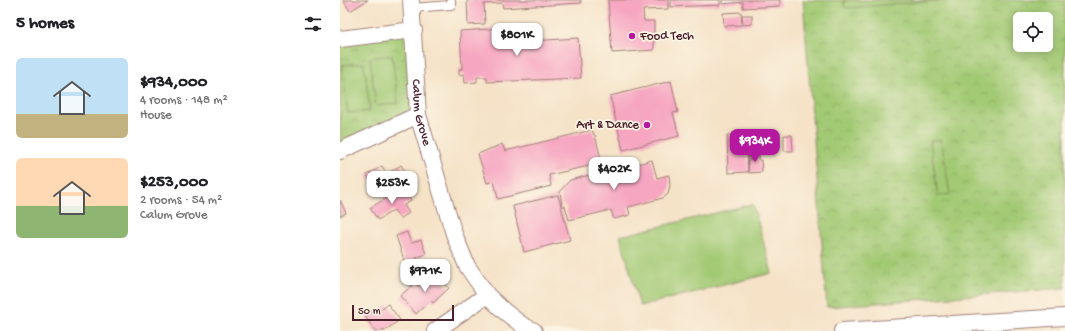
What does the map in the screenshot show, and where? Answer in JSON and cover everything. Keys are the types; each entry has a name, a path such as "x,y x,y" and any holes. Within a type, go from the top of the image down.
{"street":[{"name":"Calum Grove","path":"412,4 418,116 454,234 467,266 487,295 522,325 534,331"},
{"path":"340,38 414,30"},
{"path":"340,151 418,116"},
{"path":"435,331 487,295"},
{"path":"842,331 977,327 1065,317"}],"lane":[{"path":"412,4 451,5 451,0"}],"green space":[{"path":"803,0 1065,0 1065,288 827,307"},
{"path":"844,0 947,0 845,8"},
{"path":"410,33 414,113 340,147 340,41"},
{"path":"392,55 398,103 376,106 370,58"},
{"path":"364,63 370,111 348,113 342,65"},
{"path":"941,140 950,194 938,196 930,141"},
{"path":"753,204 772,273 640,306 620,236"}],"building":[{"path":"343,0 368,0 350,11"},
{"path":"467,0 581,0 581,3 503,8 502,3 484,4 485,24 468,25"},
{"name":"Food Tech","path":"608,0 668,0 668,9 643,10 644,21 654,21 654,50 612,53"},
{"path":"671,0 720,0 720,5 671,7"},
{"path":"722,0 780,0 780,6 743,8 743,2 722,4"},
{"path":"741,12 742,25 724,26 723,13"},
{"path":"742,15 752,15 752,24 743,25"},
{"path":"505,28 505,33 515,32 516,42 578,38 581,78 487,82 487,77 477,77 477,82 465,83 464,74 459,75 459,69 462,69 460,31"},
{"name":"Art & Dance","path":"671,81 678,112 673,113 679,136 623,150 610,96"},
{"path":"592,130 595,135 602,163 549,175 551,186 498,199 494,181 487,183 478,154 502,144 505,151"},
{"path":"758,132 759,151 748,152 747,133"},
{"path":"727,135 746,135 748,172 728,173"},
{"path":"784,135 792,135 793,151 784,151"},
{"path":"748,153 759,153 762,172 749,173 748,161 755,160 749,160"},
{"path":"652,160 657,178 669,175 670,185 668,194 663,198 628,207 630,215 614,219 611,210 569,220 565,206 562,206 560,191 570,180 606,171 604,163 612,161 614,170"},
{"path":"401,165 407,175 377,193 367,175 382,166 387,174"},
{"path":"403,188 411,201 404,205 409,213 400,219 394,210 378,220 370,208"},
{"path":"558,195 570,240 524,252 513,206"},
{"path":"340,200 346,213 340,216"},
{"path":"407,232 411,243 421,240 426,254 416,258 418,261 406,266 396,236"},
{"path":"434,272 449,288 433,303 431,300 416,314 400,296 415,283 418,286"},
{"path":"388,304 400,320 384,331 375,331 365,316 371,311 373,314"}],"place":[{"name":"Food Tech","path":"632,36"},
{"name":"Art & Dance","path":"647,125"}]}
